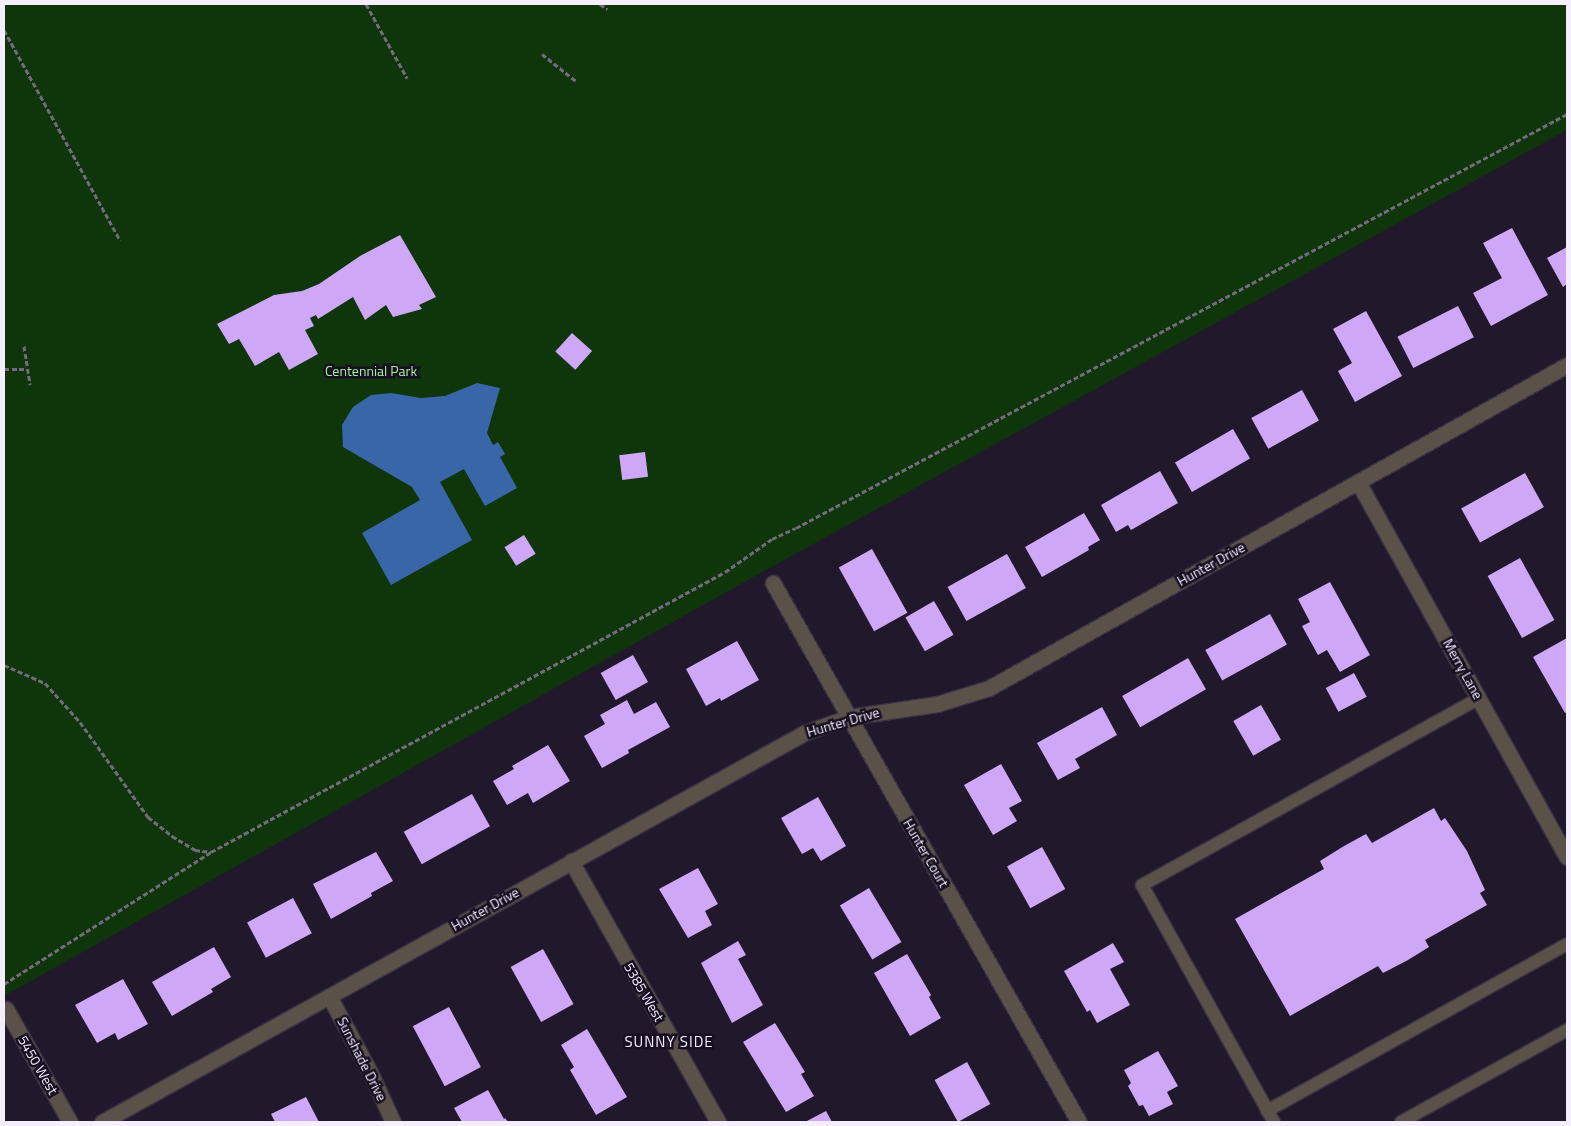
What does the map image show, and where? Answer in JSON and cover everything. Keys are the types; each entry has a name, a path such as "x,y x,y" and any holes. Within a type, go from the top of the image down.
{"street":[{"name":"Hunter Drive","path":"102,1122 804,733 850,717 937,704 989,688 1567,365"},
{"name":"Merry Lane","path":"1358,482 1567,857"},
{"name":"Hunter Court","path":"773,583 1079,1122"},
{"name":"5385 West","path":"571,861 718,1122"},
{"name":"Sunshade Drive","path":"329,996 374,1080 393,1122"},
{"name":"5450 West","path":"6,1009 70,1122"}],"lane":[{"path":"1479,698 1142,885 1270,1117 1567,944"},
{"path":"1401,1122 1567,1030"}],"path":[{"path":"366,4 407,78"},
{"path":"600,4 607,9"},
{"path":"4,30 120,240"},
{"path":"542,54 576,81"},
{"path":"4,984 211,852 725,572 772,539 814,519 1567,114"},
{"path":"24,346 30,385"},
{"path":"4,369 27,368"},
{"path":"4,665 45,684 80,722 148,816 172,836 195,850 211,852"}],"green space":[{"name":"Centennial Park","path":"4,4 1567,4 1567,130 766,570 4,996"}],"water":[{"path":"477,383 500,388 487,433 493,445 498,442 505,454 500,457 517,488 485,506 464,469 440,482 472,540 391,585 362,533 420,500 412,487 343,447 342,425 353,407 371,395 391,393 421,398 445,396"}],"building":[{"path":"1512,228 1548,295 1491,326 1473,293 1502,278 1483,243"},
{"path":"400,235 436,297 419,305 422,309 393,317 386,305 365,320 353,297 318,319 316,315 310,318 314,326 305,330 318,354 289,370 279,352 255,366 239,339 229,344 217,324 274,295 302,291 319,284 360,256"},
{"path":"1567,247 1567,284 1563,287 1547,258"},
{"path":"1458,306 1474,337 1413,368 1397,337"},
{"path":"1366,311 1402,376 1355,402 1338,371 1352,363 1333,329"},
{"path":"572,333 592,351 575,370 555,352"},
{"path":"1302,390 1319,421 1268,449 1251,418"},
{"path":"1233,429 1250,458 1192,492 1175,462"},
{"path":"645,452 648,477 622,480 619,455"},
{"path":"1160,471 1178,503 1131,530 1128,525 1116,532 1101,505"},
{"path":"1525,473 1544,507 1480,543 1461,508"},
{"path":"1084,513 1100,540 1088,547 1089,550 1042,577 1025,547"},
{"path":"524,535 536,554 516,566 504,547"},
{"path":"872,549 907,613 874,631 839,567"},
{"path":"1007,554 1026,588 966,621 948,587"},
{"path":"1520,558 1554,620 1522,638 1488,576"},
{"path":"1330,582 1370,655 1340,672 1327,650 1318,655 1302,626 1310,622 1298,599"},
{"path":"934,601 954,635 925,651 905,618"},
{"path":"1270,614 1287,645 1222,680 1205,650"},
{"path":"1567,638 1567,712 1565,713 1533,657"},
{"path":"737,641 759,680 721,701 720,698 706,706 686,669"},
{"path":"633,655 648,682 616,700 601,673"},
{"path":"1188,658 1206,689 1140,727 1122,696"},
{"path":"1354,673 1367,697 1338,712 1326,688"},
{"path":"627,700 634,714 656,702 670,727 628,750 629,753 602,768 584,736 605,724 600,715"},
{"path":"1261,705 1281,740 1253,756 1233,721"},
{"path":"1102,707 1117,735 1075,759 1080,768 1058,780 1037,743"},
{"path":"548,745 570,781 533,803 528,793 507,805 493,781 514,769 512,766"},
{"path":"1001,764 1022,801 1009,808 1017,821 993,835 964,785"},
{"path":"472,794 490,826 422,864 404,832"},
{"path":"818,797 846,846 821,861 813,848 802,854 781,818"},
{"path":"1434,808 1441,821 1445,818 1467,851 1485,890 1480,893 1487,905 1425,940 1429,947 1408,960 1383,973 1378,966 1290,1016 1235,919 1324,869 1320,861 1344,846 1366,834 1372,843"},
{"path":"1042,847 1065,889 1030,908 1007,866"},
{"path":"376,852 393,881 371,893 372,896 331,919 313,884"},
{"path":"698,868 718,904 705,911 712,925 688,938 659,889"},
{"path":"869,888 901,942 872,960 840,906"},
{"path":"293,898 312,933 266,958 247,922"},
{"path":"738,941 746,955 738,959 763,1005 732,1023 701,963"},
{"path":"1113,943 1124,962 1110,969 1130,1005 1097,1023 1090,1010 1087,1012 1064,971"},
{"path":"214,947 231,977 211,989 213,992 172,1016 152,982"},
{"path":"543,949 574,1004 541,1022 511,967"},
{"path":"907,954 931,995 929,997 941,1018 910,1036 874,973"},
{"path":"123,979 148,1024 118,1040 115,1033 97,1043 75,1005"},
{"path":"449,1007 481,1067 445,1086 413,1026"},
{"path":"775,1023 805,1072 801,1074 814,1096 786,1112 743,1042"},
{"path":"587,1029 627,1097 596,1115 570,1070 574,1067 561,1045"},
{"path":"1158,1051 1178,1086 1167,1092 1173,1104 1149,1116 1143,1105 1139,1106 1128,1086 1131,1083 1124,1070"},
{"path":"967,1062 990,1104 958,1122 935,1080"},
{"path":"488,1090 504,1119 508,1122 462,1122 454,1108"},
{"path":"306,1097 319,1122 275,1122 271,1114"},
{"path":"826,1111 832,1122 805,1122"}],"district":[{"name":"SUNNY SIDE","path":"669,1042"}]}
